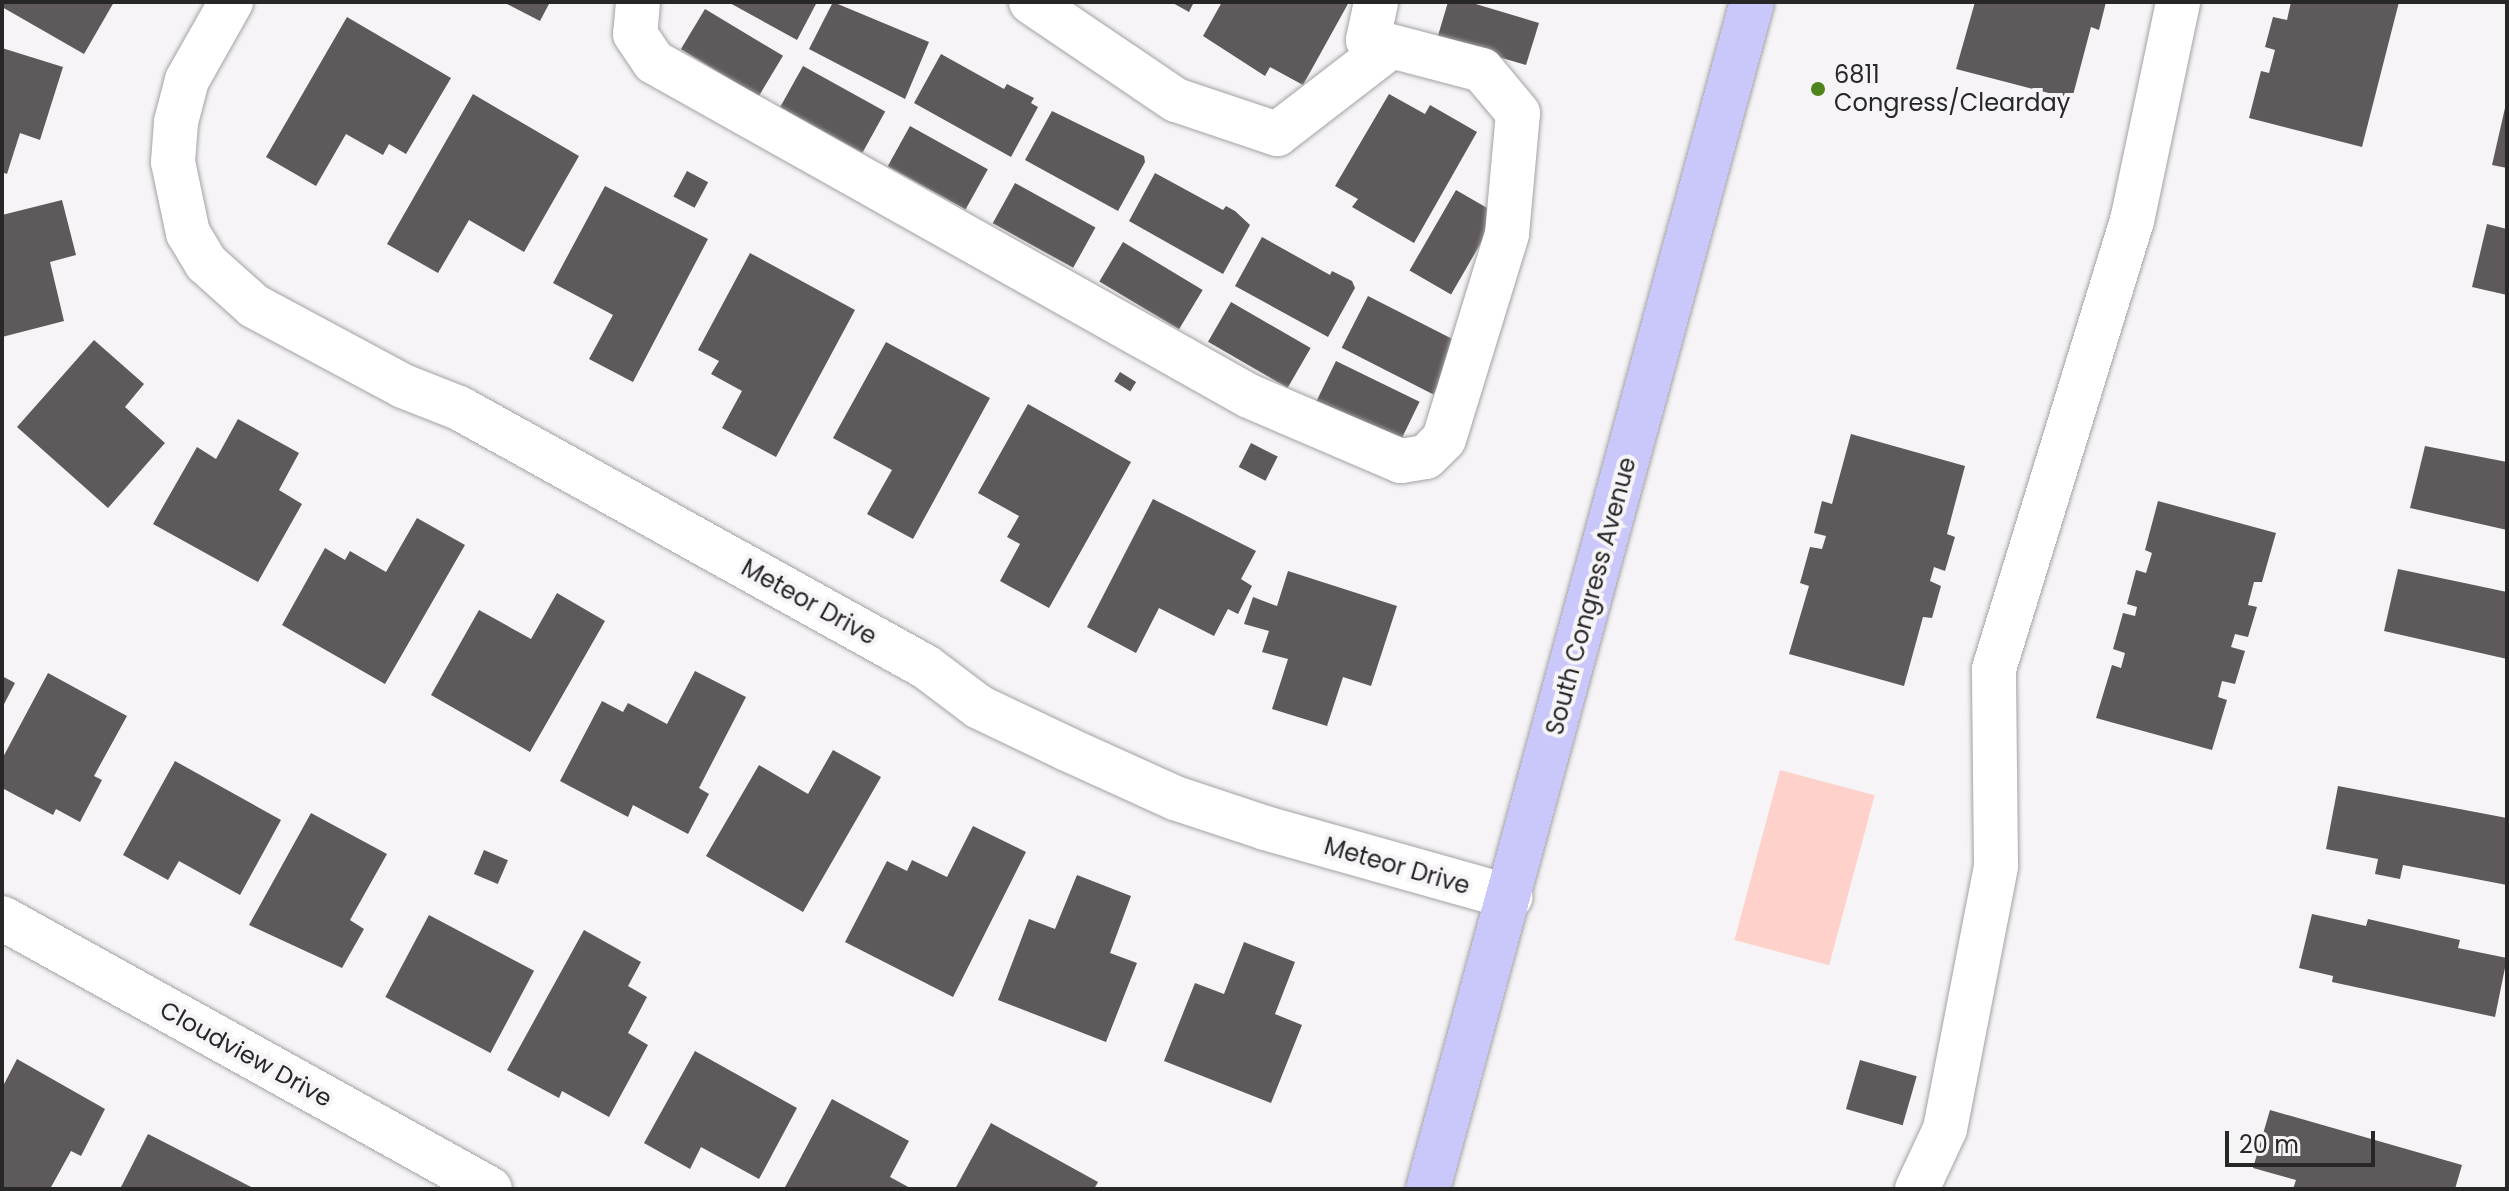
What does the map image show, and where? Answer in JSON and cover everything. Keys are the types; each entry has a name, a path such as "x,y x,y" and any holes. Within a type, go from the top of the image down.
{"main road":[{"name":"South Congress Avenue","path":"1428,1189 1752,2"}],"street":[{"name":"Meteor Drive","path":"231,2 187,80 176,122 178,199 188,233 206,263 254,306 403,386 473,416 926,667 979,707 1175,798 1376,862 1510,897"},
{"path":"638,2 635,34 654,62 1249,396 1401,461 1426,457 1444,439 1507,234 1518,113 1482,70 1368,40 1376,2"},
{"path":"1031,2 1176,100 1277,134 1390,47"},
{"path":"1917,1189 1945,1129 1996,866 1994,669 2132,221 2178,2"},
{"name":"Cloudview Drive","path":"2,918 490,1189"}],"shaded area":[{"path":"1780,770 1875,795 1829,965 1734,940"}],"building":[{"path":"2,2 114,2 84,54 2,7"},
{"path":"503,2 550,2 540,21"},
{"path":"728,2 817,2 797,40"},
{"path":"833,2 929,42 905,99 809,49"},
{"path":"1171,2 1194,2 1189,12"},
{"path":"1222,2 1349,2 1303,85 1270,67 1265,76 1203,36"},
{"path":"1448,2 1469,2 1539,23 1526,65 1437,39"},
{"path":"1975,2 2106,2 2099,30 2091,27 2072,99 1956,69"},
{"path":"2291,2 2399,2 2362,147 2249,118 2261,71 2269,73 2275,50 2265,47 2273,17 2287,20"},
{"path":"705,9 783,56 759,96 681,49"},
{"path":"347,17 451,78 406,154 389,144 383,155 346,134 316,186 266,157"},
{"path":"2,48 63,67 40,140 20,133 7,174 2,172"},
{"path":"941,54 1004,89 1007,84 1034,98 1031,103 1038,107 1011,157 914,103"},
{"path":"803,66 885,112 862,153 780,107"},
{"path":"473,94 579,156 524,252 469,220 438,273 387,244"},
{"path":"1389,94 1425,114 1430,105 1477,132 1414,243 1352,207 1358,199 1335,186"},
{"path":"2507,109 2507,168 2492,165"},
{"path":"1052,111 1144,156 1145,162 1118,211 1025,160"},
{"path":"910,126 988,169 966,209 888,166"},
{"path":"687,171 708,182 695,208 673,197"},
{"path":"1155,173 1223,210 1226,206 1250,225 1223,274 1129,221"},
{"path":"1015,183 1095,228 1073,268 993,223"},
{"path":"605,186 708,239 633,382 589,359 613,315 553,283"},
{"path":"1456,190 1498,214 1451,295 1410,271"},
{"path":"62,200 76,255 50,262 64,321 2,337 2,215"},
{"path":"2487,224 2507,229 2507,295 2472,287"},
{"path":"1262,237 1330,275 1332,271 1352,281 1355,288 1328,337 1235,286"},
{"path":"1123,242 1203,290 1179,329 1099,281"},
{"path":"750,253 855,310 776,457 722,428 742,391 711,374 719,361 698,350"},
{"path":"1368,296 1460,343 1433,394 1342,348"},
{"path":"1231,302 1311,348 1288,388 1208,342"},
{"path":"94,340 144,384 125,407 165,443 108,508 17,427"},
{"path":"886,342 990,398 913,539 867,514 892,470 833,438"},
{"path":"1336,361 1420,402 1399,444 1315,403"},
{"path":"1120,372 1136,382 1130,391 1114,381"},
{"path":"1028,404 1131,462 1049,608 1000,581 1020,544 1007,537 1019,516 978,493"},
{"path":"238,419 299,453 279,490 302,504 258,582 153,524 197,447 216,459"},
{"path":"1851,434 1965,466 1947,534 1955,537 1945,571 1934,567 1930,581 1941,586 1932,618 1923,617 1904,686 1789,654 1809,586 1800,583 1810,547 1822,549 1826,536 1814,533 1822,501 1832,504"},
{"path":"1251,443 1278,457 1265,481 1239,467"},
{"path":"2425,446 2507,462 2507,530 2410,508"},
{"path":"1153,499 1256,551 1241,579 1252,586 1238,614 1228,609 1214,636 1159,608 1136,653 1087,627"},
{"path":"2158,501 2276,533 2262,582 2254,582 2248,605 2257,607 2248,637 2235,634 2231,647 2245,651 2235,684 2222,681 2218,697 2227,700 2212,750 2096,718 2112,665 2121,668 2125,653 2113,649 2123,613 2135,616 2137,607 2127,604 2136,570 2146,573 2152,553 2145,550"},
{"path":"417,518 465,545 385,684 282,625 325,548 345,560 350,551 386,572"},
{"path":"2398,569 2507,592 2507,659 2384,631"},
{"path":"1288,571 1397,606 1371,686 1343,677 1327,726 1272,709 1288,659 1262,652 1269,631 1244,624 1253,597 1277,606"},
{"path":"557,593 605,621 530,752 431,695 479,610 531,639"},
{"path":"695,671 746,697 699,788 709,794 688,834 633,805 628,817 560,781 602,701 623,712 628,703 667,724"},
{"path":"48,673 127,716 94,776 102,780 80,822 56,809 53,815 2,788 2,759"},
{"path":"2,676 15,683 2,708"},
{"path":"833,750 881,777 803,912 706,856 759,765 808,794"},
{"path":"175,761 281,820 240,895 179,861 168,880 123,855"},
{"path":"2338,786 2507,818 2507,885 2403,865 2400,879 2375,874 2378,859 2326,849"},
{"path":"311,813 387,854 350,920 364,929 342,968 249,925"},
{"path":"973,826 1026,852 953,997 845,942 887,861 907,871 912,860 947,877"},
{"path":"484,850 508,860 498,884 474,874"},
{"path":"1077,875 1131,896 1110,953 1137,963 1106,1042 998,1000 1029,919 1055,929"},
{"path":"2312,914 2366,926 2368,919 2460,940 2458,948 2507,958 2495,1017 2332,982 2333,976 2299,968"},
{"path":"429,915 534,971 490,1053 385,997"},
{"path":"584,930 641,962 628,986 647,997 628,1033 648,1045 609,1117 562,1091 559,1098 507,1070"},
{"path":"1244,942 1295,962 1275,1014 1302,1025 1271,1103 1164,1061 1195,983 1224,994"},
{"path":"695,1051 797,1108 759,1179 701,1147 690,1169 644,1143"},
{"path":"17,1059 105,1109 81,1156 71,1151 50,1189 2,1189 2,1088"},
{"path":"1860,1060 1917,1076 1903,1125 1846,1109"},
{"path":"832,1099 909,1141 890,1177 912,1189 784,1189"},
{"path":"2270,1110 2462,1165 2455,1189 2293,1189 2296,1180 2253,1168"},
{"path":"991,1123 1098,1182 1094,1189 955,1189"},
{"path":"148,1134 158,1139 255,1189 120,1189"}],"place":[{"name":"6811 Congress/Clearday","path":"1818,89"}]}
